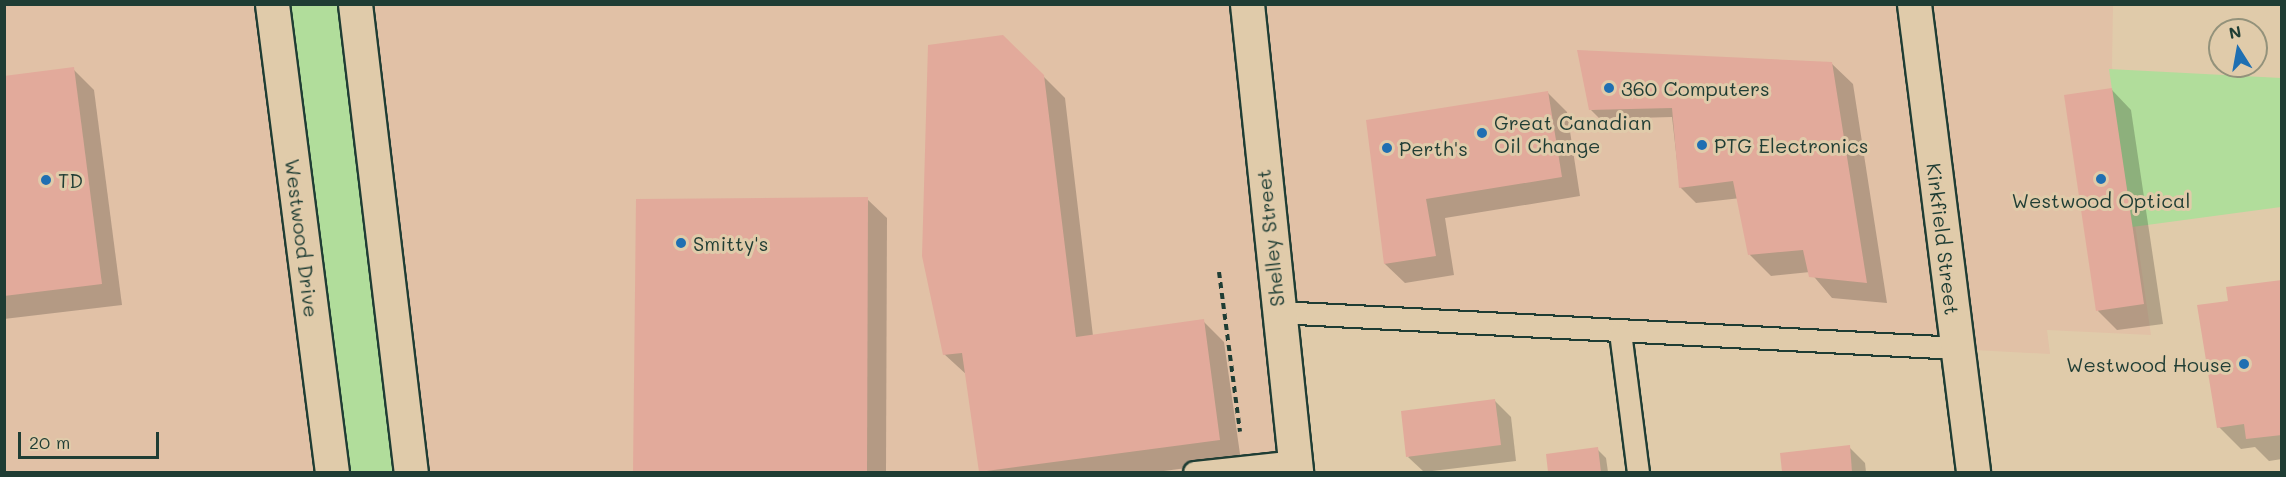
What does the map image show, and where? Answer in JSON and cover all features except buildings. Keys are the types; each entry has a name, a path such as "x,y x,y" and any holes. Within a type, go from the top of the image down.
{"street":[{"name":"Westwood Drive","path":"272,4 332,472"},
{"path":"355,4 411,472"},
{"name":"Shelley Street","path":"1247,4 1295,467"},
{"name":"Kirkfield Street","path":"1914,4 1973,472"}],"lane":[{"path":"1278,312 1620,332 1957,348"},
{"path":"1620,332 1638,472"},
{"path":"1194,472 1244,466 1295,467"}],"path":[{"path":"1219,272 1244,466"}],"shaded area":[{"path":"4,5 272,5 332,472 5,472"},
{"path":"355,5 2113,5 2112,66 2151,335 2047,330 2050,354 1279,312 1296,472 411,472"}],"green space":[{"path":"272,5 355,5 411,472 332,472"},
{"path":"2109,69 2208,74 2208,78 2281,78 2281,207 2132,227"}],"place":[{"name":"360 Computers","path":"1609,88"},
{"name":"Great Canadian Oil Change","path":"1482,133"},
{"name":"PTG Electronics","path":"1702,145"},
{"name":"Perth's","path":"1387,148"},
{"name":"Westwood Optical","path":"2101,179"},
{"name":"TD","path":"46,180"},
{"name":"Smitty's","path":"681,243"},
{"name":"Westwood House","path":"2244,364"}]}
